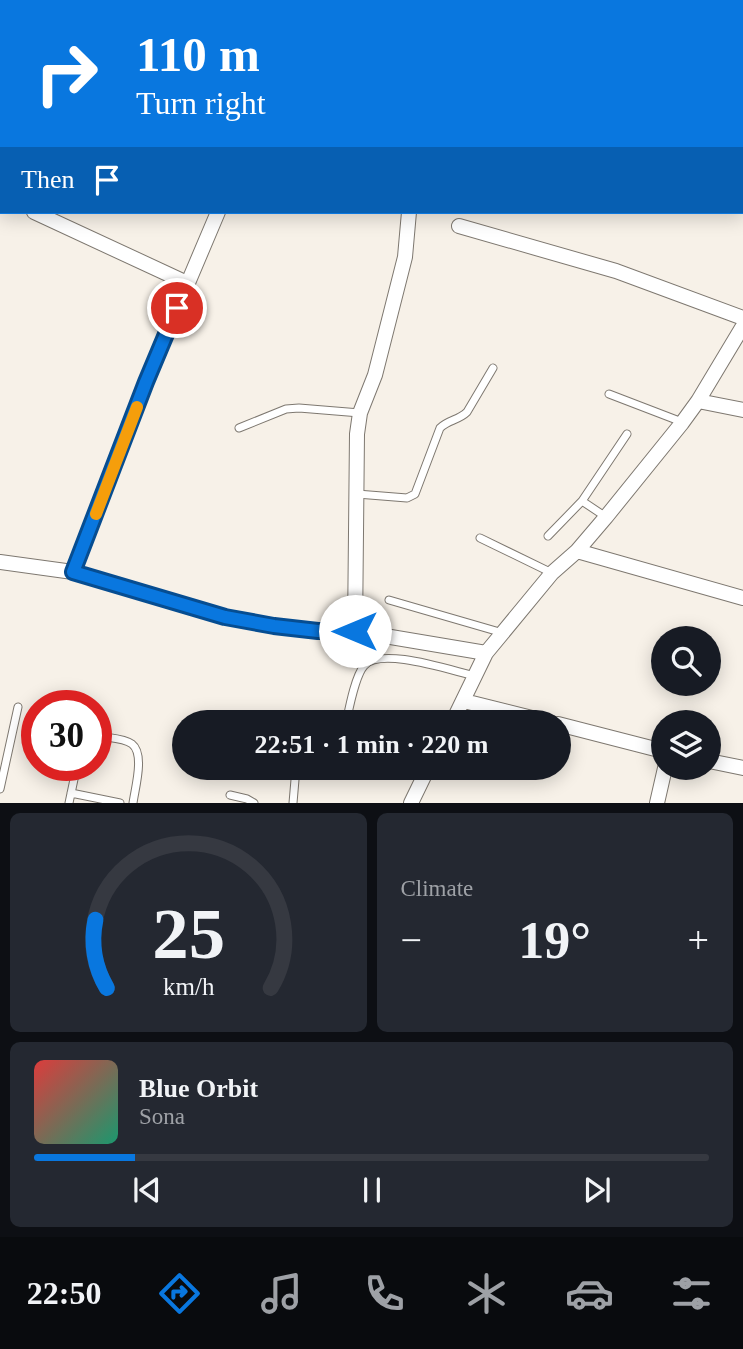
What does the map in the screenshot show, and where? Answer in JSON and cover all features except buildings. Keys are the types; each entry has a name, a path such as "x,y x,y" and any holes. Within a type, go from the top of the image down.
{"street":[{"path":"38,214 187,283"},
{"path":"73,572 146,382 218,214"},
{"path":"355,631 357,434 360,413 375,375 405,257 409,214"},
{"path":"459,226 616,271 743,318"},
{"path":"459,710 486,653 552,573 577,551 606,517 682,423 743,326"},
{"path":"698,401 743,410"},
{"path":"577,551 743,598"},
{"path":"0,562 73,572 225,617 318,631 355,631 486,653"},
{"path":"464,701 500,710"},
{"path":"571,727 651,748"},
{"path":"721,763 743,768"},
{"path":"411,803 422,780"},
{"path":"657,803 662,780"}],"lane":[{"path":"356,494 407,498 415,494 440,428 445,423 464,416 493,368"},
{"path":"609,394 682,423"},
{"path":"239,428 286,409 360,413"},
{"path":"548,536 582,501 627,434"},
{"path":"582,501 606,517"},
{"path":"480,538 552,573"},
{"path":"389,600 503,633"},
{"path":"349,710 359,674 371,660 380,658 413,661 475,676"},
{"path":"0,789 18,707"},
{"path":"112,739 130,742 138,751 139,763 133,803"},
{"path":"293,803 295,780"},
{"path":"69,803 74,781"},
{"path":"71,793 120,803"},
{"path":"230,795 254,803"}],"slow traffic":[{"path":"96,514 137,407"}],"route":[{"path":"177,308 73,572 225,617 318,631 355,631"}]}
